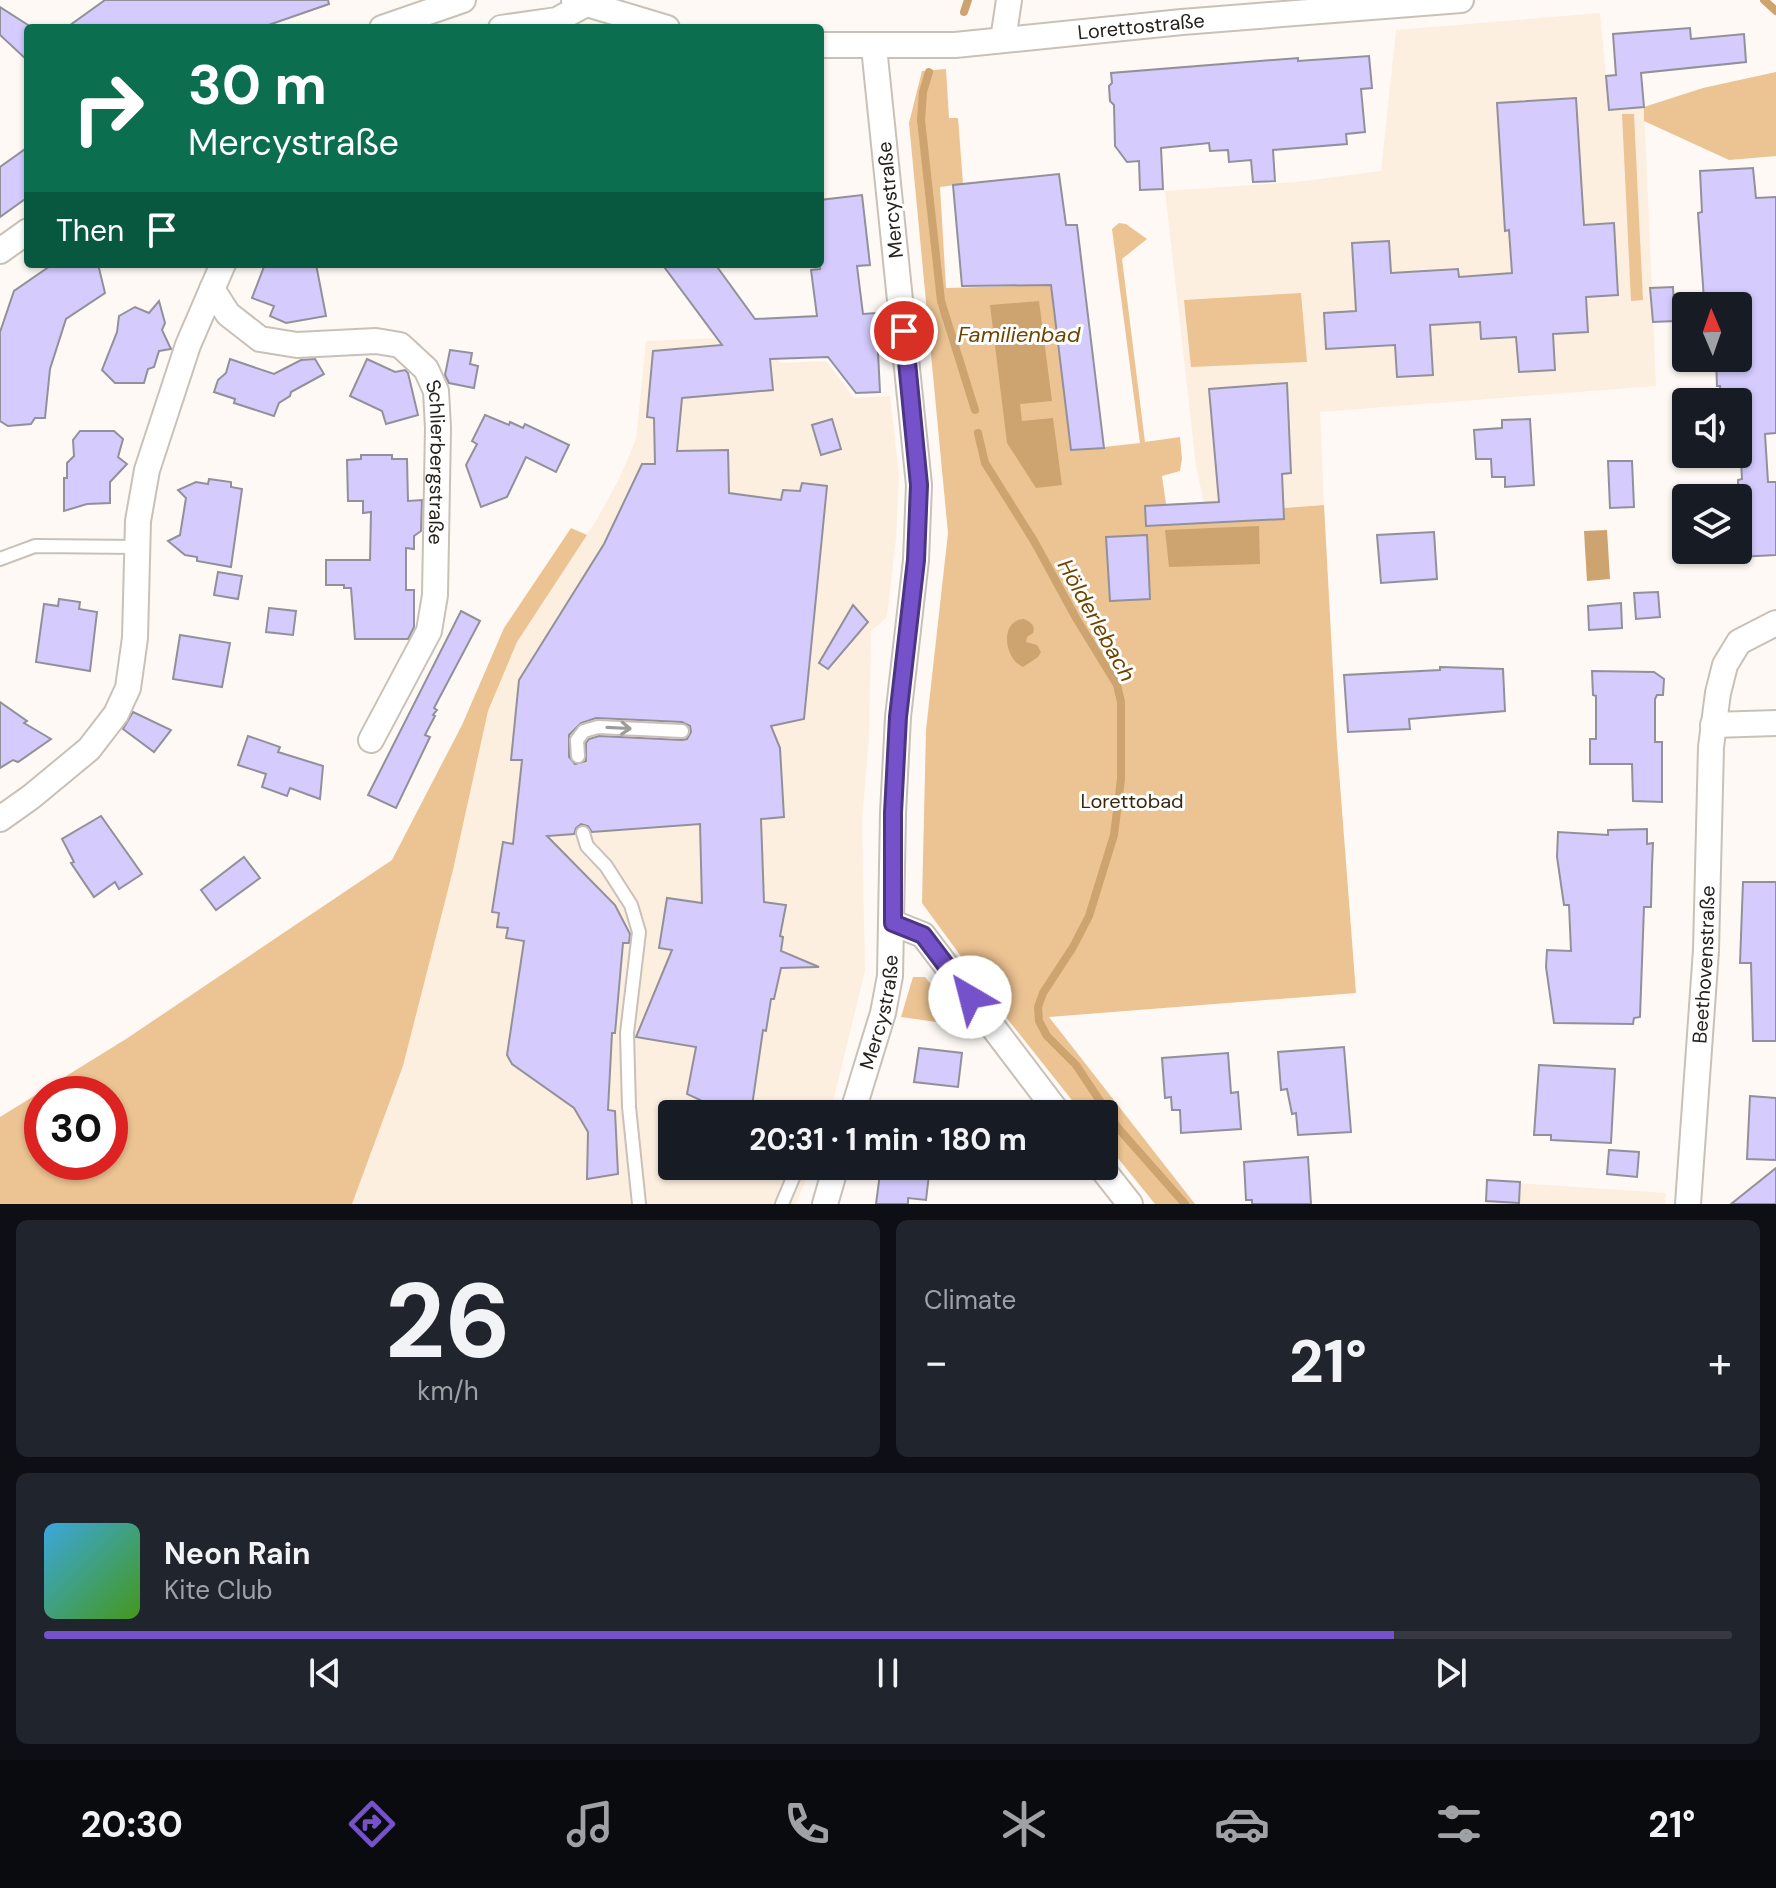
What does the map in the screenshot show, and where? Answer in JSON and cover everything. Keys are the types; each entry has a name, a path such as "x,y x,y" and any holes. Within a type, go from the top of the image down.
{"street":[{"path":"394,24 463,0"},
{"path":"1003,40 1009,0"},
{"name":"Lorettostraße","path":"824,45 955,45 1182,22 1461,0"},
{"path":"529,24 557,20 580,2 654,24"},
{"name":"Mercystraße","path":"856,1100 883,1013 890,976 898,717 916,560 919,485 874,47"},
{"path":"0,251 24,234"},
{"path":"0,819 89,749 116,714 128,688 135,638 138,521 147,470 188,345 221,268"},
{"name":"Schlierbergstraße","path":"212,289 228,314 260,339 297,345 376,341 400,345 426,369 436,391 435,595 429,631 371,740"},
{"name":"Beethovenstraße","path":"1688,1204 1706,950 1713,725 1725,665 1739,642 1776,623"},
{"path":"1713,725 1776,723"},
{"path":"893,923 923,935 1048,1100"},
{"path":"825,1204 832,1180"},
{"path":"1111,1180 1130,1204"}],"lane":[{"path":"0,559 35,546 137,547"},
{"path":"578,756 577,740 584,731 598,727 682,731"},
{"path":"583,833 587,846 606,866 631,905 639,932 621,1033 639,1204"},
{"path":"782,1204 792,1180"}],"shaded area":[{"path":"1600,13 1609,109 1644,107 1656,386 1320,412 1324,505 1284,508 1282,499 1204,503 1196,466 1165,191 1296,182 1381,171 1396,30"},
{"path":"752,335 781,363 826,361 854,398 890,396 899,475 887,617 871,631 869,735 862,822 865,971 833,1100 658,1100 658,1180 805,1180 796,1204 352,1204 403,1066 453,870 488,711 517,642 597,519 620,477 636,439 646,341 751,339"},
{"path":"1487,1181 1666,1193 1665,1204 1486,1204"}],"green space":[{"name":"Lorettobad","path":"946,69 949,118 958,118 963,184 940,187 946,288 1051,285 1052,298 1085,295 1104,447 1140,443 1112,229 1119,223 1126,224 1147,239 1122,259 1145,442 1180,437 1180,471 1162,476 1166,504 1283,499 1284,508 1324,505 1337,745 1356,993 1049,1017 1114,1100 1072,1100 1001,1011 922,903 926,730 948,533 909,123 922,71"},
{"path":"1776,72 1776,156 1729,160 1644,121 1644,107 1703,88"},
{"path":"1622,114 1634,114 1643,300 1631,301"},
{"path":"1301,293 1307,362 1191,367 1184,300"},
{"path":"571,528 587,535 517,642 488,711 453,870 403,1066 352,1204 0,1204 0,1117 24,1102 24,1180 128,1180 128,1076 66,1076 392,860 462,725 504,628"},
{"path":"913,977 925,977 965,1026 901,1017"},
{"name":"Lorettobad","path":"1118,1105 1195,1204 1155,1204 1118,1158"}],"water":[{"name":"Familienbad","path":"1039,301 1052,401 1020,404 1022,421 1053,418 1062,485 1036,488 1007,443 990,305"},
{"path":"1259,526 1260,564 1169,567 1165,530"},
{"path":"1607,530 1610,579 1587,581 1584,531"},
{"path":"1024,619 1034,628 1026,642 1037,645 1041,652 1023,667 1012,656 1007,640 1011,626"}],"building":[{"path":"105,0 328,0 329,4 272,24 72,24"},
{"path":"0,7 26,24 24,24 24,57 0,35"},
{"path":"1690,28 1691,39 1744,34 1746,62 1641,73 1644,107 1609,110 1606,76 1616,75 1613,34"},
{"path":"1369,56 1372,88 1361,89 1365,132 1346,134 1347,144 1273,150 1275,181 1253,182 1251,160 1229,162 1228,150 1210,151 1209,143 1161,148 1163,189 1140,190 1139,161 1127,162 1115,146 1114,105 1110,101 1109,86 1112,83 1111,73 1298,58 1298,61"},
{"path":"1576,98 1584,225 1614,223 1618,295 1586,297 1588,332 1553,334 1555,370 1519,372 1516,337 1481,339 1480,322 1430,325 1433,375 1397,377 1395,345 1326,349 1324,313 1356,311 1352,243 1389,241 1391,273 1458,269 1459,277 1512,273 1509,230 1505,231 1497,103"},
{"path":"24,150 24,200 0,217 0,167"},
{"path":"1753,168 1756,198 1776,197 1776,433 1765,434 1768,482 1776,482 1776,555 1752,556 1752,484 1738,484 1738,480 1742,479 1741,468 1752,468 1752,388 1717,386 1716,372 1752,372 1752,292 1703,292 1698,213 1702,212 1700,171"},
{"path":"1059,174 1066,225 1077,225 1104,448 1071,450 1051,285 962,286 953,185"},
{"path":"862,195 870,265 857,266 863,314 876,313 880,392 856,393 828,357 770,359 773,390 682,398 677,451 728,450 729,493 781,500 783,490 800,491 802,483 827,486 804,719 771,726 780,748 784,817 761,819 764,902 786,905 780,936 783,937 781,951 819,967 781,968 774,999 771,999 766,1031 763,1030 753,1100 700,1100 687,1094 696,1047 636,1037 672,950 659,948 667,898 702,903 700,824 592,832 588,826 581,824 574,834 547,836 615,905 630,934 629,943 623,943 615,1033 612,1033 608,1110 615,1111 618,1174 587,1179 588,1132 574,1108 512,1064 507,1055 524,941 506,938 508,928 497,927 499,913 492,912 503,842 513,844 522,760 511,760 519,680 604,544 642,464 655,464 654,418 647,417 653,351 722,345 665,268 718,268 755,319 817,316 811,270 824,268 824,200","holes":["596,718 682,722 690,726 687,739 682,740 599,736 586,743 586,761 575,764 569,757 569,735 581,723"]},
{"path":"47,268 99,268 105,293 66,319 50,369 45,418 35,418 31,424 8,426 0,421 0,332 14,291"},
{"path":"263,268 317,268 326,316 286,323 270,316 274,306 252,298"},
{"path":"1673,287 1672,321 1653,322 1650,288"},
{"path":"159,301 165,323 162,330 171,349 159,351 144,383 115,383 102,370 117,332 119,316 135,307 149,313"},
{"path":"450,350 472,353 470,364 478,366 474,388 449,383 445,375"},
{"path":"230,359 274,374 301,360 315,359 324,374 291,392 279,403 274,416 234,403 235,399 214,392 218,380 226,373"},
{"path":"367,359 395,372 405,370 408,373 418,415 386,424 382,411 350,396"},
{"path":"1287,383 1291,473 1282,474 1284,519 1146,526 1145,506 1219,502 1209,389"},
{"path":"485,415 509,425 510,422 523,428 525,424 569,445 556,472 526,457 507,497 481,507 466,465 477,444 472,441"},
{"path":"832,419 841,449 821,455 812,425"},
{"path":"1530,419 1534,485 1505,487 1505,477 1492,477 1491,459 1476,459 1474,430 1502,428 1502,420"},
{"path":"80,431 114,431 123,439 118,457 127,464 110,482 110,503 87,504 64,511 67,463 74,456 73,440"},
{"path":"361,455 392,455 392,459 407,459 408,501 422,500 421,531 414,536 414,549 406,548 406,590 414,590 414,627 408,639 355,639 351,588 326,585 326,560 370,560 371,512 363,513 363,501 348,501 347,460 361,459"},
{"path":"1608,461 1632,461 1634,507 1610,508"},
{"path":"209,479 231,482 231,487 242,489 231,567 197,561 197,557 185,555 168,541 180,535 186,498 178,490 196,482 208,484"},
{"path":"1434,532 1437,579 1381,583 1377,535"},
{"path":"1147,535 1150,599 1110,601 1106,537"},
{"path":"218,572 242,576 238,599 214,595"},
{"path":"1658,592 1660,617 1636,619 1634,593"},
{"path":"59,599 80,602 79,609 97,612 90,671 36,662 44,604 58,606"},
{"path":"1621,603 1622,628 1589,630 1588,606"},
{"path":"853,605 868,622 828,669 819,663"},
{"path":"269,608 296,611 293,635 266,632"},
{"path":"461,611 480,621 434,708 437,710 435,716 425,735 430,737 396,808 368,795"},
{"path":"180,635 230,643 222,687 173,679"},
{"path":"1440,667 1503,669 1505,711 1409,719 1410,729 1348,732 1344,675 1440,670"},
{"path":"1592,671 1654,672 1664,679 1663,695 1657,695 1655,699 1655,742 1662,742 1662,802 1633,801 1632,764 1590,764 1590,739 1596,739 1596,696 1593,695"},
{"path":"0,702 27,721 24,723 51,739 18,762 13,760 0,768"},
{"path":"133,712 171,730 154,752 123,729"},
{"path":"248,736 280,747 278,752 323,766 320,799 290,788 287,796 262,787 266,774 238,765"},
{"path":"101,816 142,874 119,889 115,882 94,897 71,863 74,862 62,839"},
{"path":"1647,829 1647,844 1653,843 1651,907 1644,907 1640,1017 1634,1018 1633,1024 1554,1023 1546,967 1547,950 1571,951 1569,905 1564,905 1557,857 1558,832 1608,835 1608,830"},
{"path":"244,857 260,878 216,910 201,890"},
{"path":"1743,882 1776,882 1776,1041 1753,1041 1751,963 1740,963"},
{"path":"1344,1047 1351,1132 1298,1135 1296,1113 1292,1114 1287,1089 1281,1090 1278,1052"},
{"path":"919,1048 962,1053 958,1087 914,1082"},
{"path":"1228,1053 1231,1093 1238,1092 1241,1129 1181,1133 1180,1110 1172,1110 1171,1097 1165,1098 1162,1058"},
{"path":"1539,1065 1615,1069 1611,1143 1551,1140 1551,1135 1534,1135"},
{"path":"1750,1096 1776,1098 1776,1160 1747,1159"},
{"path":"1609,1150 1639,1152 1637,1177 1607,1174"},
{"path":"1308,1157 1311,1204 1252,1204 1252,1200 1246,1200 1244,1162"},
{"path":"1776,1168 1776,1204 1731,1204"},
{"path":"879,1180 928,1180 926,1200 908,1198 908,1204 876,1204"},
{"path":"1487,1180 1520,1182 1519,1203 1486,1201"}],"waterway":[{"name":"Hölderlebach","path":"964,12 968,0"},
{"path":"1764,0 1776,11"},
{"name":"Hölderlebach","path":"929,72 923,92 921,120 941,301 975,410"},
{"name":"Hölderlebach","path":"978,433 985,463 1117,685 1121,702 1121,779 1114,835 1089,916 1043,993 1038,1007 1039,1021 1047,1036 1076,1065 1118,1128 1185,1204"}],"route":[{"path":"904,331 919,485 916,560 898,717 893,813 893,923 923,935 970,997"}]}
